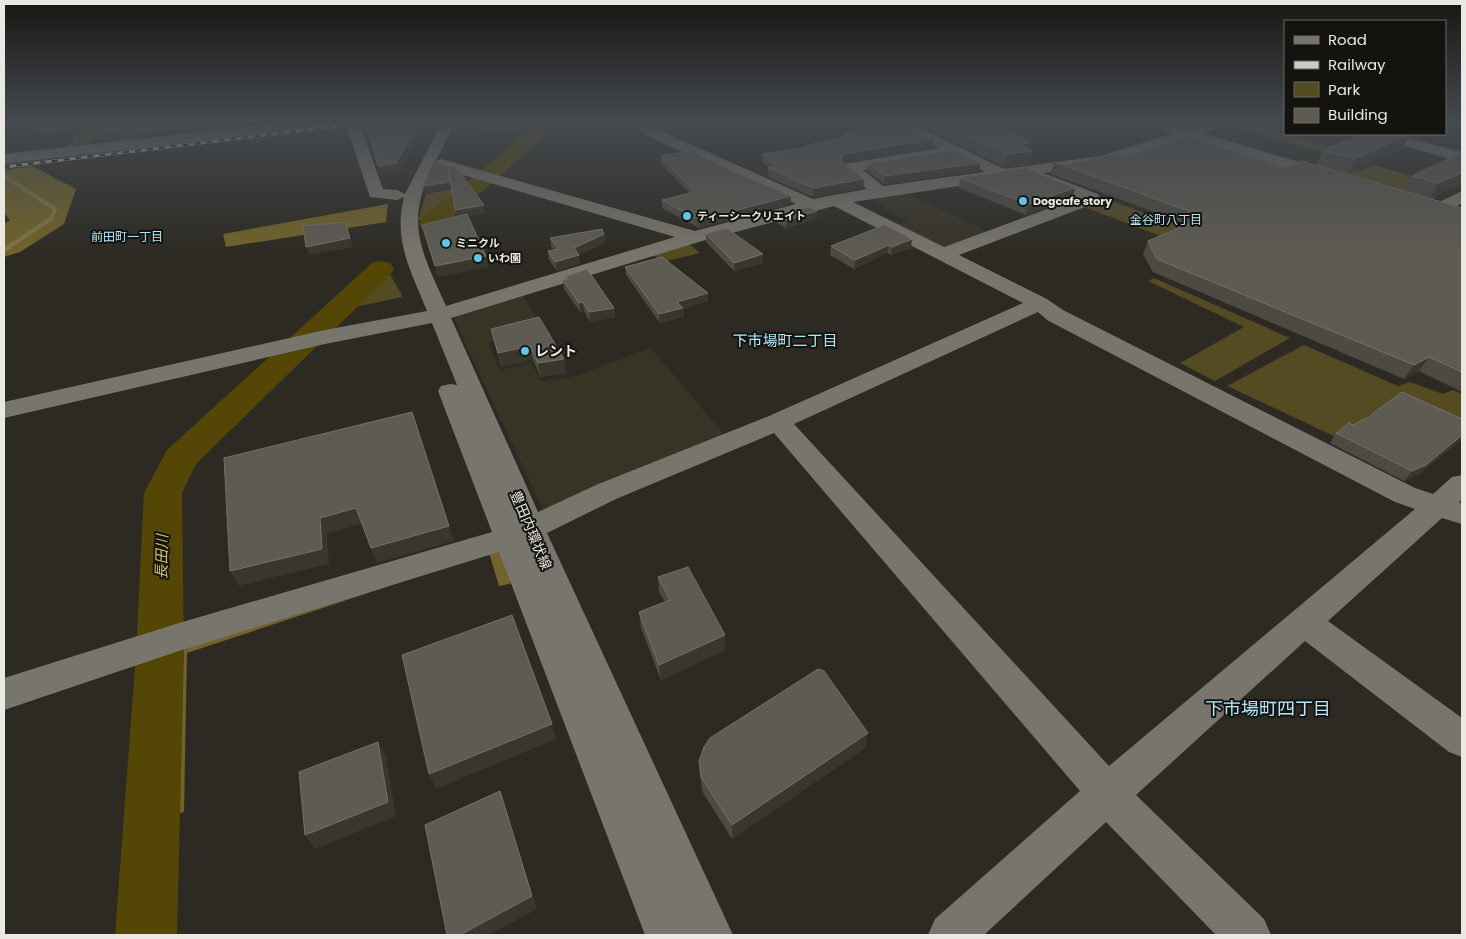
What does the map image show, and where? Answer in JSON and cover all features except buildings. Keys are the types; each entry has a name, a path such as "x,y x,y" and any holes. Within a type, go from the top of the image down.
{"street":[{"path":"367,166 376,193 397,195"},
{"name":"豊田内環状線","path":"413,166 397,195 392,222 394,244 400,269 429,316"},
{"name":"豊田内環状線","path":"426,166 415,186 407,226 429,316 520,532 710,935"},
{"path":"448,166 695,237"},
{"path":"728,166 812,205"},
{"path":"857,166 850,167 880,192"},
{"path":"986,166 1003,175"},
{"path":"4,410 324,336 429,316 695,237 812,205 880,192 1068,166"},
{"path":"1294,166 1346,182"},
{"path":"944,254 1092,198 1024,172"},
{"path":"1439,209 1462,196"},
{"path":"836,200 1040,303 1055,316 1406,495 1450,510"},
{"path":"1420,204 1462,216"},
{"path":"4,694 179,637 520,532 606,492 778,422 1040,303"},
{"path":"778,422 1126,814 1248,935"},
{"path":"959,933 1108,793 1305,622 1450,510 1462,484"},
{"name":"豊田内環状線","path":"520,532 668,935"},
{"path":"1305,622 1462,740"}],"shaded area":[{"path":"32,166 76,189 64,224 20,252 4,257 4,224 10,220 4,213 4,170"},
{"path":"898,190 989,232 942,250 894,226 908,221 884,209 886,207 864,197"},
{"path":"388,204 386,222 226,247 223,234"},
{"path":"522,293 542,329 489,343 500,370 531,363 542,381 572,377 651,348 727,438 546,516 451,313"},
{"path":"503,545 518,582 499,586 489,553 187,653 184,812 165,817 175,645"}],"green space":[{"path":"1328,166 1341,166 1360,171 1377,166 1423,179 1441,193 1428,201 1324,169"},
{"path":"468,186 429,220 418,220 426,194"},
{"path":"1099,196 1190,230 1168,239 1079,205"},
{"path":"688,243 700,253 663,262 650,253"},
{"path":"383,262 403,297 355,307 320,336 299,339"},
{"path":"1154,278 1290,338 1215,381 1180,363 1244,327 1148,281"},
{"path":"1304,345 1398,386 1410,382 1443,394 1453,390 1462,394 1462,428 1397,397 1336,437 1227,386"}],"waterway":[{"name":"長田川","path":"431,223 499,166"},
{"path":"4,176 55,209 51,219"},
{"path":"4,250 51,219"},
{"name":"長田川","path":"146,935 160,653 163,493 180,458 381,269"}],"railway":[{"path":"4,167 14,166"}],"place":[{"name":"Dogcafe story","path":"1023,201"},
{"name":"ティーシークリエイト","path":"687,216"},
{"name":"ミニクル","path":"446,243"},
{"name":"いわ園","path":"478,258"},
{"name":"レント","path":"525,351"}],"district":[{"name":"金谷町八丁目","path":"1166,220"},
{"name":"前田町一丁目","path":"127,237"},
{"name":"下市場町二丁目","path":"785,341"},
{"name":"下市場町四丁目","path":"1268,709"}]}
